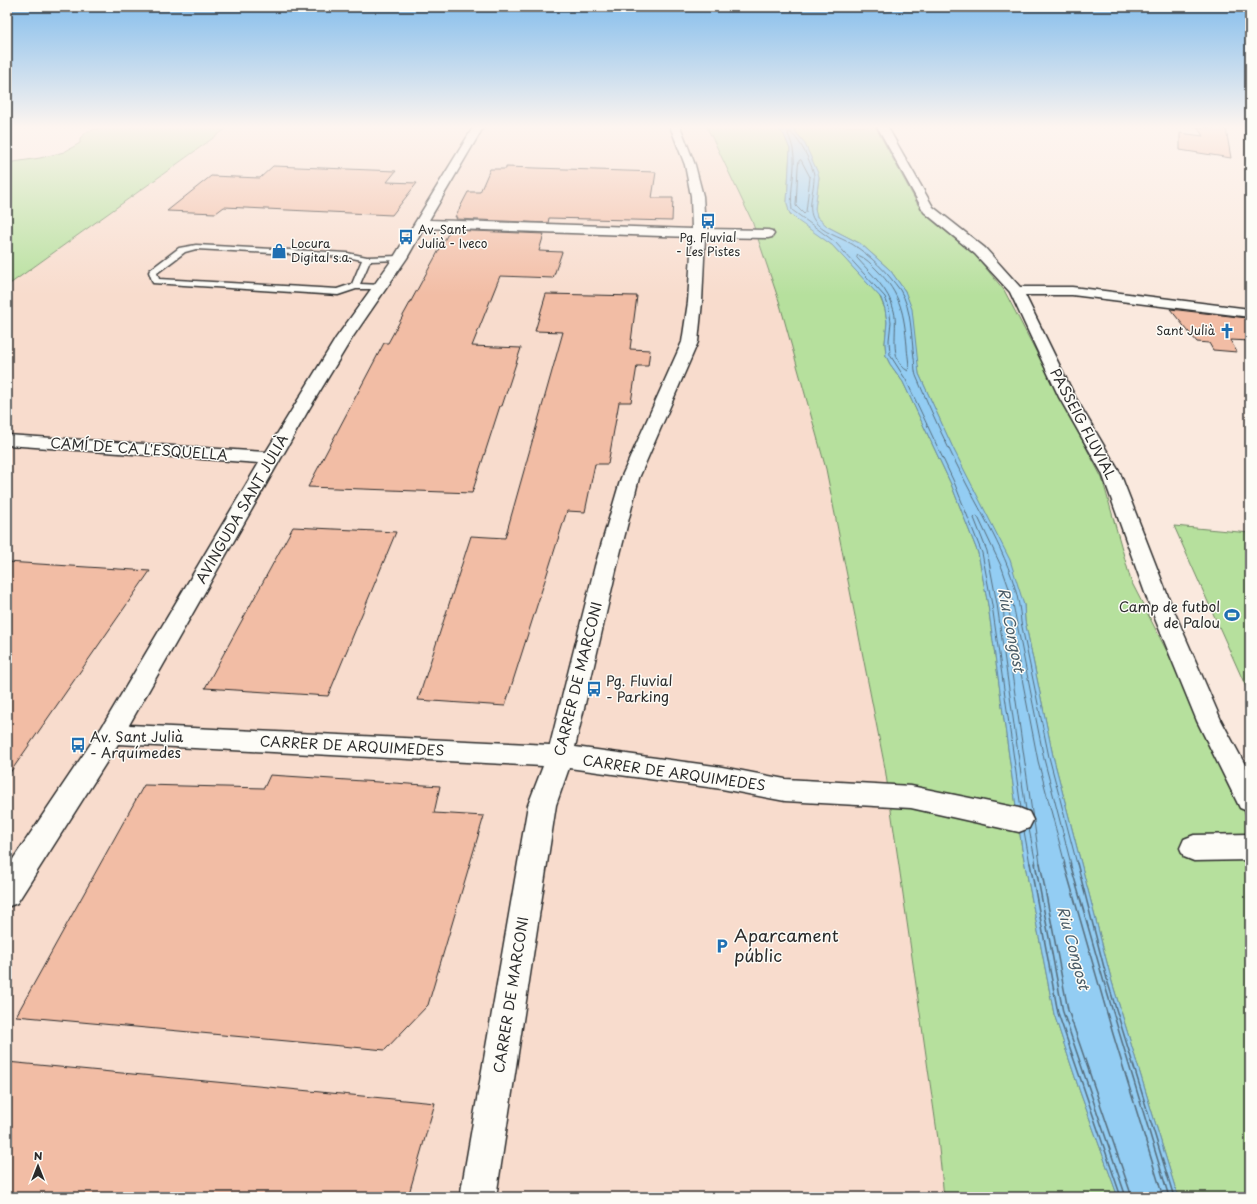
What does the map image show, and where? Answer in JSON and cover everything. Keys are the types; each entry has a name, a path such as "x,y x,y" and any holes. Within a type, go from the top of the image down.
{"street":[{"name":"AVINGUDA SANT JULIÀ","path":"7,893 111,734 300,409 344,338 381,287 422,224 446,182"},
{"name":"CARRER DE MARCONI","path":"478,1197 542,805 560,756 606,566 630,478 690,342 695,302 699,233 697,196 694,182"},
{"name":"PASSEIG FLUVIAL","path":"913,182 928,209 980,251 1016,291 1067,397 1111,473 1160,604 1208,720 1250,800"},
{"path":"422,224 768,234"},
{"path":"1016,291 1072,291 1250,314"},
{"name":"CAMÍ DE CA L'ESQUELLA","path":"7,440 271,458"},
{"name":"CARRER DE ARQUIMEDES","path":"111,734 560,756 722,778 785,790 911,797 1019,820"},
{"path":"1194,848 1250,847"}],"lane":[{"path":"381,287 355,286 338,292 156,281 153,272 182,250 196,246 348,255 367,259 400,258"},
{"path":"355,286 367,259"}],"shaded area":[{"path":"152,182 734,182 752,221 779,301 826,469 885,768 938,1139 944,1197 7,1197 7,286"}],"green space":[{"path":"7,182 152,182 7,286"},
{"path":"734,182 788,182 787,203 790,214 832,245 879,295 885,309 887,322 885,343 886,356 903,382 951,484 978,553 988,605 1022,849 1054,1014 1080,1092 1118,1197 944,1197 938,1139 885,768 826,469 779,301 752,221"},
{"path":"818,182 906,182 918,205 929,218 975,255 1004,290 1102,478 1131,581 1180,677 1250,824 1250,1197 1178,1197 1112,982 1053,756 1025,621 1024,605 919,374 905,291 890,270 861,244 828,227 817,217 815,209"},
{"name":"Camp de futbol de Palou","path":"1174,526 1250,533 1250,696"}],"water":[{"name":"Riu Congost","path":"788,182 818,182 815,209 817,217 828,227 861,244 890,270 905,291 912,309 919,374 954,450 1010,560 1024,605 1025,621 1053,756 1112,982 1178,1197 1118,1197 1080,1092 1054,1014 1022,849 988,605 978,553 951,484 903,382 886,356 885,343 887,322 885,309 881,298 832,245 798,221 789,212 787,203"}],"building":[{"path":"203,182 417,183 392,215 224,207 216,213 167,211"},
{"path":"484,182 654,182 652,198 673,198 672,221 549,218 548,223 456,219 457,217 455,217 468,192 480,192"},
{"path":"450,230 544,234 539,251 562,252 553,278 500,276 472,346 521,348 502,406 500,406 472,493 308,487 384,343 388,343"},
{"path":"546,294 637,296 630,349 650,350 648,366 637,366 631,402 619,402 608,464 595,464 585,512 567,511 505,706 418,700 471,536 505,538 563,332 535,331"},
{"path":"1170,309 1247,318 1250,330 1250,341 1230,340 1237,352 1213,350 1209,343 1197,342"},
{"path":"293,527 396,532 328,696 205,688"},
{"path":"7,562 150,571 7,777"},
{"path":"270,775 440,786 434,813 484,816 428,1005 385,1050 16,1016 144,785 264,788"},
{"path":"7,1062 435,1103 408,1197 7,1197"}],"place":[{"name":"Pg. Fluvial - Les Pistes","path":"708,221"},
{"name":"Av. Sant Julià - Iveco","path":"406,237"},
{"name":"Locura Digital s.a.","path":"279,251"},
{"name":"Sant Julià","path":"1227,331"},
{"name":"Camp de futbol de Palou","path":"1232,615"},
{"name":"Pg. Fluvial - Parking","path":"594,689"},
{"name":"Av. Sant Julià - Arquímedes","path":"78,745"},
{"name":"Aparcament públic","path":"722,946"}]}
